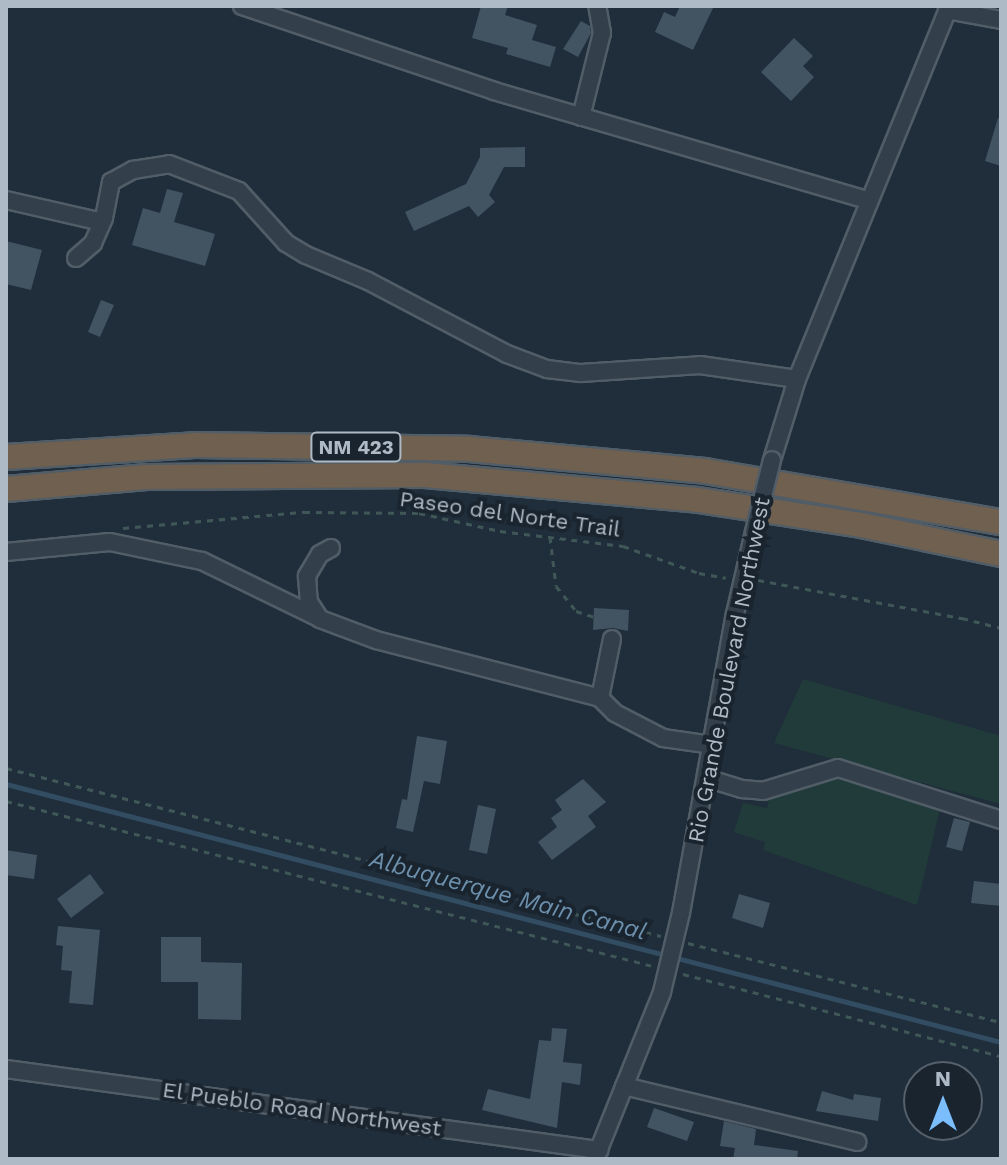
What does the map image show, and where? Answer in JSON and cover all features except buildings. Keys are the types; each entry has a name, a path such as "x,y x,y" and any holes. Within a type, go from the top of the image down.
{"highway":[{"name":"NM 423","path":"6,457 195,445 469,449 705,471 1001,522"},
{"name":"NM 423","path":"6,489 146,477 425,475 698,500 861,525 1001,554"}],"street":[{"path":"242,6 581,117 867,200"},
{"path":"581,117 602,33 596,7"},
{"path":"948,8 1001,20"},
{"name":"Rio Grande Boulevard Northwest","path":"597,1154 668,968 743,578 772,460 797,379 867,200 948,8"},
{"path":"76,258 93,243 102,222 111,182 133,170 169,164 239,191 286,243 306,255 368,281 507,354 547,369 581,373 700,365 797,379"},
{"path":"6,200 102,222"},
{"path":"6,552 110,542 202,561 320,619 376,640 600,698 615,713 663,738 712,745"},
{"path":"320,619 309,602 307,576 320,554 331,548"},
{"path":"600,698 612,639"},
{"path":"706,778 742,789 763,791 838,768 1001,820"},
{"name":"El Pueblo Road Northwest","path":"6,1069 597,1154"},
{"path":"624,1086 857,1142"}],"path":[{"name":"Paseo del Norte Trail","path":"115,528 359,511 419,513 500,531 623,546 699,573 743,578 1001,628"},
{"path":"550,537 556,586 576,611 594,617"},
{"path":"6,768 674,944 1001,1022"},
{"path":"6,801 668,968 1001,1056"}],"green space":[{"path":"803,679 1001,736 1001,804 774,743"},
{"path":"837,776 941,805 917,905 763,850 765,842 734,832 743,803 767,808 769,800"}],"waterway":[{"name":"Albuquerque Main Canal","path":"6,784 1001,1042"}]}
